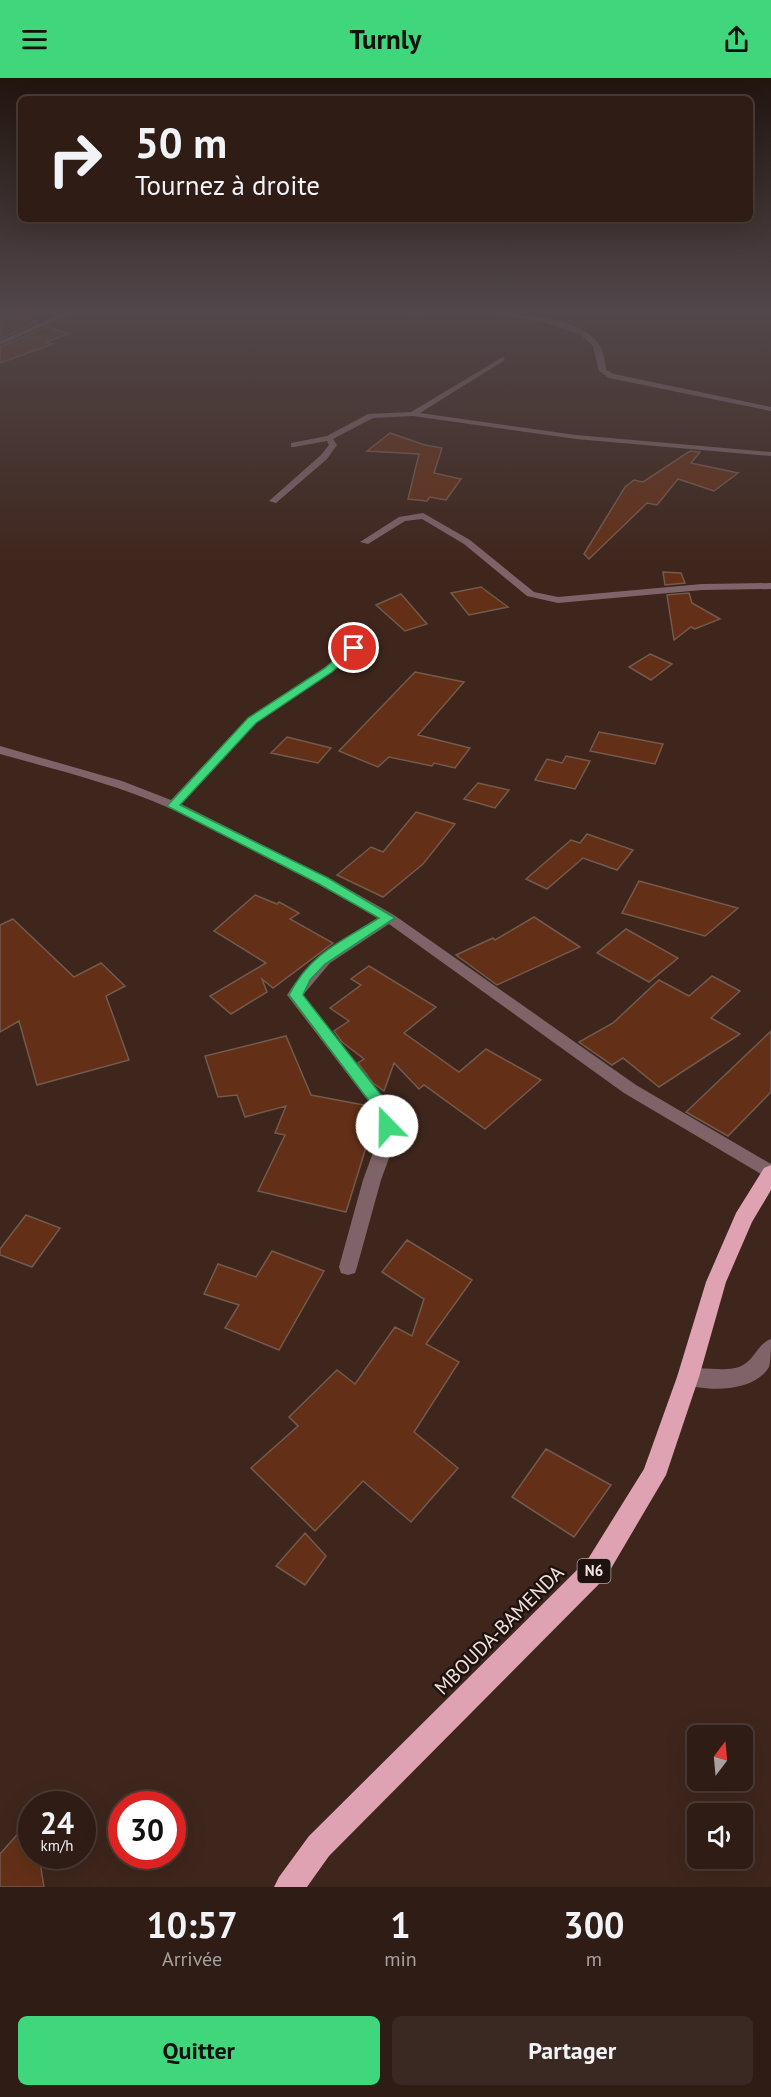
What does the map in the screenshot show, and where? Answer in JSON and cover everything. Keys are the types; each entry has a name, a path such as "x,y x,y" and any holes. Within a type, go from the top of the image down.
{"highway":[{"name":"MBOUDA-BAMENDA","path":"289,1887 319,1846 597,1568 654,1475 688,1377 716,1282 743,1219 771,1173"}],"street":[{"path":"413,414 440,397"},
{"path":"715,397 771,409"},
{"path":"294,445 329,438 371,416 413,414 576,437 771,454"},
{"path":"273,501 324,457 333,445 329,438"},
{"path":"365,542 402,519 423,516 467,542 531,594 558,600 714,586 771,586"},
{"path":"173,806 252,720 328,670 352,651 354,635"},
{"path":"0,750 118,784 173,806 324,881 389,918 630,1089 771,1173"},
{"path":"348,1267 372,1180 387,1139 386,1113 296,995 305,977 321,960 389,918"},
{"path":"688,1377 718,1380 736,1377 756,1368 771,1348"}],"building":[{"path":"390,433 425,445 442,448 434,473 461,479 446,500 430,497 427,501 408,499 419,454 367,451"},
{"path":"690,451 700,452 691,463 738,473 714,491 678,479 657,505 647,503 589,559 584,554 625,487 634,480 643,482"},
{"path":"663,572 681,573 685,583 665,585"},
{"path":"481,587 508,607 469,615 451,593"},
{"path":"689,593 692,603 720,619 695,629 691,627 674,640 667,595"},
{"path":"401,594 427,624 405,631 376,605"},
{"path":"650,654 672,664 651,680 629,667"},
{"path":"415,672 464,682 418,735 470,748 455,768 434,763 432,766 389,757 378,767 339,751"},
{"path":"599,732 663,744 655,764 590,751"},
{"path":"287,737 331,748 318,763 271,753"},
{"path":"566,756 590,761 575,789 535,780 547,759 562,763"},
{"path":"478,783 509,790 495,808 464,799"},
{"path":"416,812 455,824 423,864 383,897 337,875 371,847 383,852"},
{"path":"587,834 633,850 617,870 583,858 547,889 526,879 571,840 580,843"},
{"path":"639,881 738,908 705,936 622,913"},
{"path":"255,895 277,904 279,902 299,913 290,919 333,943 273,988 262,979 267,992 231,1014 210,996 266,963 214,931"},
{"path":"534,917 580,947 497,985 456,955 493,938 495,940"},
{"path":"13,919 74,977 101,963 125,986 106,996 129,1060 37,1085 19,1021 0,1032 0,925"},
{"path":"626,929 678,958 649,982 597,953"},
{"path":"369,966 436,1007 404,1033 459,1072 486,1049 541,1080 485,1129 424,1085 419,1089 394,1063 384,1091 373,1083 358,1063 364,1059 342,1042 334,1031 349,1021 330,1008 361,985 351,979"},
{"path":"712,976 740,991 711,1018 740,1034 659,1087 623,1058 612,1065 579,1042 613,1023 659,980 689,996"},
{"path":"771,1031 771,1092 728,1136 686,1112"},
{"path":"286,1036 311,1095 369,1106 376,1115 346,1212 258,1191 285,1135 275,1133 286,1106 245,1117 237,1095 218,1097 205,1056"},
{"path":"26,1215 60,1228 32,1267 0,1255 0,1249"},
{"path":"407,1240 472,1280 426,1344 459,1362 414,1432 458,1468 411,1522 363,1481 315,1531 251,1468 298,1426 289,1417 337,1370 355,1384 395,1327 412,1336 424,1299 382,1272"},
{"path":"272,1251 324,1271 279,1350 225,1328 239,1305 204,1294 218,1264 256,1277"},
{"path":"546,1449 611,1485 574,1537 512,1497"},
{"path":"305,1533 326,1556 305,1585 276,1566"},
{"path":"18,1834 18,1869 41,1869 44,1887 0,1887 0,1854"}],"route":[{"path":"354,648 328,670 252,720 173,806 324,881 389,918 321,960 305,977 296,995 386,1113 387,1126"}]}
